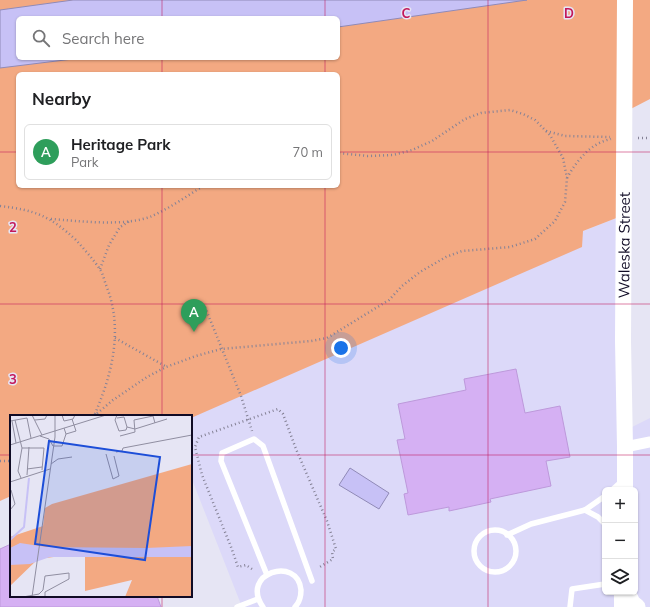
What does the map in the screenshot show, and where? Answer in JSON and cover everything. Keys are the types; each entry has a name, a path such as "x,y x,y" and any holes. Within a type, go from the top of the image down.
{"main road":[{"name":"Waleska Street","path":"625,0 623,341 625,484"},
{"path":"622,595 622,607"},
{"path":"628,595 636,607"}],"street":[{"path":"625,447 650,442"}],"lane":[{"path":"266,575 221,461 222,453 254,439 263,446 312,581"},
{"path":"508,535 531,524 585,510 602,498"},
{"path":"585,510 598,517 604,523"},
{"path":"492,530 500,531 508,535 513,540 516,548 515,557 511,564 505,570 497,572 488,572 480,567 475,561 473,553 474,545 478,538 492,530"},
{"path":"263,607 258,599 257,591 259,583 266,575 273,571 282,571 290,573 297,579 301,587 301,596 295,607"},
{"path":"570,607 572,589 602,584"},
{"path":"237,607 258,599"}],"path":[{"path":"95,415 125,391 166,366 221,348 311,341 327,338 389,300 402,286 420,272 446,257 462,252 510,247 535,239 555,221 565,202 566,178 562,158 550,135 535,120 510,110 481,113 465,119 432,141 412,150 393,155 368,156 340,153"},
{"path":"546,131 565,136 617,138 602,141 590,149 575,163 566,178"},
{"path":"637,138 650,138"},
{"path":"50,219 75,221 131,221 152,216 172,206 200,188"},
{"path":"0,206 34,212 50,219 66,231 100,269 111,296 115,322 115,338 109,374 94,415"},
{"path":"100,269 110,245 120,227 131,221"},
{"path":"205,307 241,396 254,439"},
{"path":"115,338 166,366"},
{"path":"252,569 246,565 238,567 202,475 195,447 199,437 278,409 283,414 327,521 336,550 332,552 333,559 318,568"}],"shaded area":[{"path":"0,0 650,0 650,99 621,114 619,217 583,231 582,247 192,418 192,415 10,415 10,496 0,501"},
{"path":"73,0 527,0 340,27 340,16 16,16 16,60 65,60 0,68 0,10"},
{"path":"619,217 622,432 650,418 650,607 242,607 192,480 192,415 189,415 159,398"},
{"path":"350,468 389,493 379,509 339,485"}],"building":[{"path":"516,369 525,413 560,406 570,457 546,461 551,486 490,499 491,502 449,511 449,507 408,515 404,494 408,493 397,440 405,439 398,404 466,390 464,379"},
{"path":"10,544 10,597 157,597 161,607 0,607 0,549"}],"place":[{"name":"Heritage Park","path":"194,332"}]}
